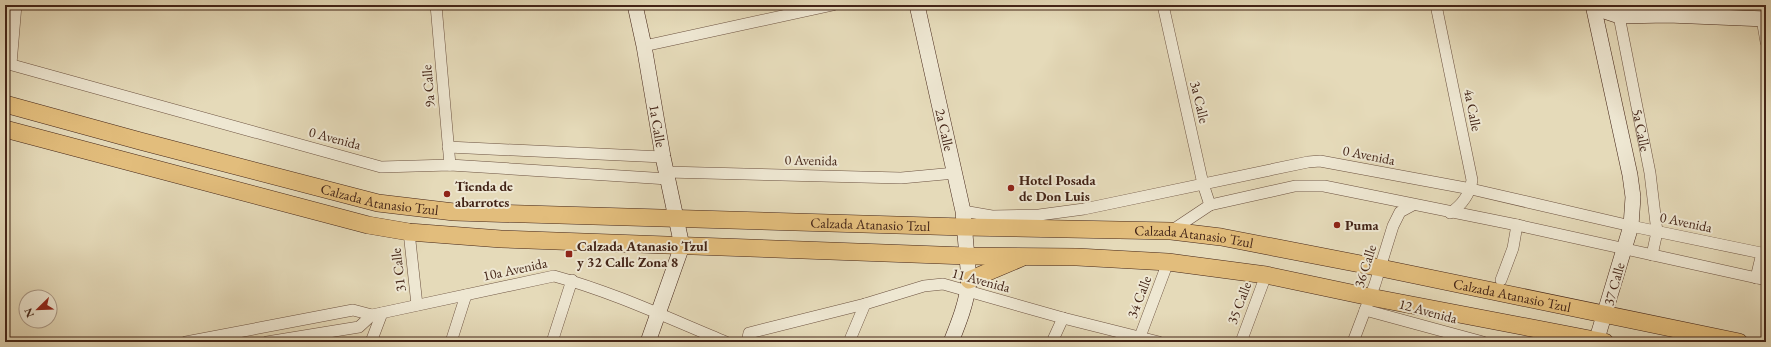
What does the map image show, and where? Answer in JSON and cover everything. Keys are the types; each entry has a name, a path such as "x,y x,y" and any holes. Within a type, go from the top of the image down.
{"main road":[{"name":"Calzada Atanasio Tzul","path":"5,104 378,203 454,212 676,219 964,219 1172,230 1221,237 1381,268 1739,342"},
{"name":"Calzada Atanasio Tzul","path":"5,129 368,225 409,232 501,239 1168,262 1266,275 1368,303 1599,341"},
{"path":"969,286 1027,256"}],"street":[{"path":"8,64 16,5"},
{"name":"9a Calle","path":"436,5 450,165"},
{"name":"1a Calle","path":"635,5 682,246"},
{"path":"644,46 833,5"},
{"name":"2a Calle","path":"917,5 964,219 969,286 962,316 951,342"},
{"name":"3a Calle","path":"1163,5 1203,184 1210,205"},
{"name":"4a Calle","path":"1436,5 1472,180 1471,189"},
{"name":"5a Calle","path":"1593,5 1630,175 1633,197 1631,226"},
{"path":"1600,5 1607,12 1622,9 1668,15 1764,19 1766,42"},
{"name":"5a Calle","path":"1622,9 1650,173 1657,232 1652,255"},
{"name":"0 Avenida","path":"8,64 381,167 450,165 666,169 901,178 955,173"},
{"name":"0 Avenida","path":"448,146 666,169"},
{"name":"0 Avenida","path":"964,219 992,216 1039,215 1084,209 1320,161 1471,189 1657,232 1764,254"},
{"path":"1172,230 1210,205 1295,186 1311,185 1517,226 1761,279 1764,254"},
{"path":"1450,213 1458,208 1471,189"},
{"name":"36 Calle","path":"1353,342 1381,268 1393,226 1400,212 1413,205"},
{"path":"1501,280 1513,248 1517,226"},
{"name":"37 Calle","path":"1599,341 1605,314 1631,226"},
{"name":"31 Calle","path":"409,232 417,305"},
{"path":"648,342 682,246"},
{"name":"34 Calle","path":"1139,340 1168,262"},
{"name":"35 Calle","path":"1240,342 1266,275"},
{"name":"10a Avenida","path":"186,342 353,310 377,314 554,276 572,280 726,342"},
{"path":"552,342 572,280"},
{"name":"11 Avenida","path":"748,338 924,286 943,284 969,286 1063,318 1139,340 1159,342"},
{"path":"452,342 466,295"},
{"name":"12 Avenida","path":"1368,303 1478,341"},
{"path":"849,342 865,304"},
{"path":"371,342 377,314"},
{"name":"10a Avenida","path":"267,342 359,327 377,314"},
{"path":"1052,342 1063,318"}],"place":[{"name":"Hotel Posada de Don Luis","path":"1011,188"},
{"name":"Tienda de abarrotes","path":"447,194"},
{"name":"Puma","path":"1337,225"},
{"name":"Calzada Atanasio Tzul y 32 Calle Zona 8","path":"569,254"}]}
